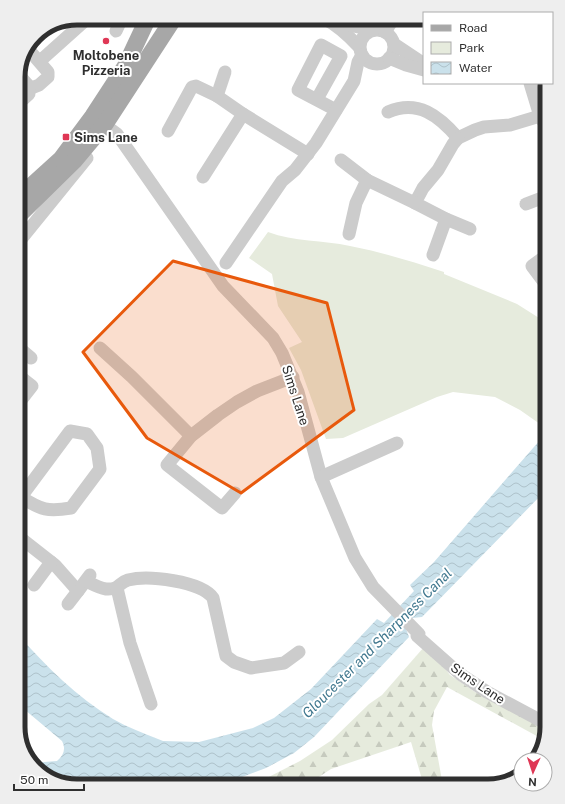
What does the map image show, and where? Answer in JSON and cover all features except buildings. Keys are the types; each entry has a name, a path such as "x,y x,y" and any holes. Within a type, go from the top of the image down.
{"main road":[{"path":"25,192 100,124 145,25"},
{"path":"125,67 145,40 153,25"},
{"path":"25,209 74,161 169,25"}],"street":[{"path":"40,61 80,25"},
{"path":"116,32 119,25"},
{"path":"334,25 352,39 366,60 376,64"},
{"path":"351,25 385,32 389,35 394,44 423,63"},
{"path":"385,32 390,25"},
{"path":"226,263 282,181 295,170 308,154 336,110 354,81 362,37 371,30"},
{"path":"354,81 376,64 386,61 394,49 394,44"},
{"path":"317,99 341,56 321,45 298,90 336,110"},
{"path":"29,89 39,86 48,77 48,72 32,52"},
{"path":"389,58 423,70"},
{"path":"217,96 225,72"},
{"path":"25,82 29,89 29,94 25,98"},
{"path":"415,203 423,188 438,170 458,138 484,127 510,125 540,116 530,84"},
{"path":"168,132 192,87 196,86 217,96 243,114 308,154"},
{"path":"388,112 400,102 414,108 424,110 447,126 458,138"},
{"path":"203,177 243,114"},
{"path":"25,234 99,142 100,124"},
{"name":"Sims Lane","path":"100,124 118,134 223,286 273,338 282,353 293,377 321,477 355,558 373,588 419,634 417,636 460,674 487,692 540,720"},
{"path":"341,160 367,180 446,219 470,229"},
{"path":"349,234 356,203 367,180"},
{"path":"526,204 540,199"},
{"path":"433,255 446,219"},
{"path":"540,260 532,266 540,277"},
{"path":"100,348 192,436"},
{"path":"25,353 31,358"},
{"path":"235,492 222,508 167,465 192,436 237,402 257,391 293,377"},
{"path":"25,380 32,386 25,395"},
{"path":"25,492 70,431 87,434 97,448 100,469 71,508 53,511 37,507 25,501"},
{"path":"321,477 397,443"},
{"path":"25,542 51,562 85,583 105,589 117,588 128,580 161,578 184,583 210,594 213,598 226,656 234,662 252,668 284,663 299,652"},
{"path":"34,585 51,562"},
{"path":"68,604 85,583"},
{"path":"117,588 130,643 151,704"}],"highlighted area":[{"path":"173,261 327,303 354,410 241,493 147,438 83,352"}],"green space":[{"path":"268,232 288,238 340,244 362,248 444,272 444,274 517,304 540,319 540,424 520,410 495,397 453,392 437,397 343,438 326,439 301,370 289,348 302,342 278,306 272,274 249,258"},
{"path":"424,647 439,661 450,675 475,692 540,724 540,734 539,737 447,687 434,711 432,725 442,779 422,779 411,742 331,769 316,779 265,779 300,761 332,740 369,704 382,695"}],"water":[{"name":"Gloucester and Sharpness Canal","path":"540,440 540,496 422,617 412,618 405,626 409,637 314,737 294,753 266,768 237,779 73,779 57,775 39,762 57,761 63,754 64,747 62,741 25,710 25,642 62,680 87,701 113,719 163,741 199,742 253,728 274,718 311,689 377,619 384,623 414,591 410,585 434,562"}],"place":[{"name":"Moltobene Pizzeria","path":"106,41"},
{"name":"Sims Lane","path":"66,137"}]}
